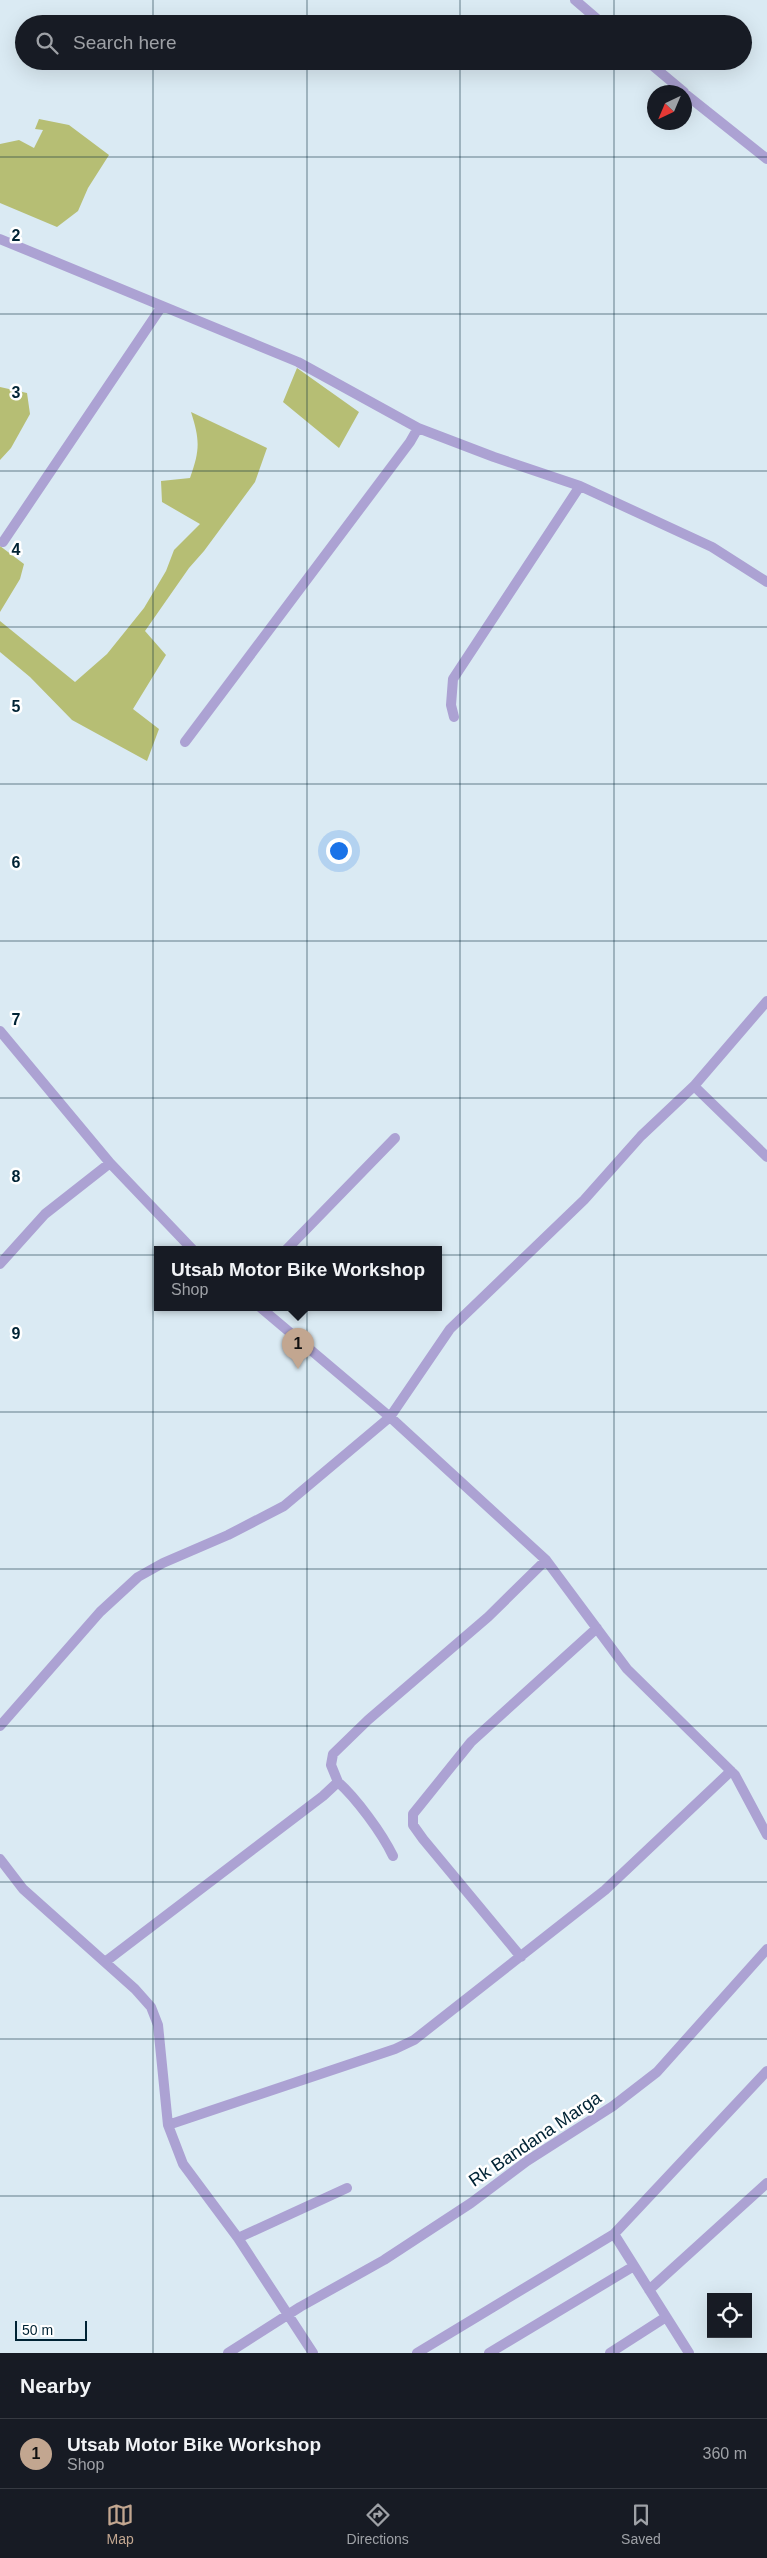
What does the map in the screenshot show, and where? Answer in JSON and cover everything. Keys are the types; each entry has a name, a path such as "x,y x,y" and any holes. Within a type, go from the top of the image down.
{"street":[{"path":"575,0 592,15"},
{"path":"657,70 675,85"},
{"path":"692,99 767,159"},
{"path":"0,239 298,362 418,428 494,458 580,486 712,547 767,582"},
{"path":"3,542 162,306"},
{"path":"185,742 410,442 418,428"},
{"path":"454,716 451,705 453,680 580,486"},
{"path":"0,1726 100,1612 138,1577 163,1563 228,1535 284,1506 390,1417 450,1329 584,1200 641,1136 694,1086 767,1001"},
{"path":"0,1032 110,1163 189,1246"},
{"path":"694,1086 767,1157"},
{"path":"290,1246 396,1138"},
{"path":"0,1264 45,1214 110,1163"},
{"path":"265,1311 390,1417 546,1560 627,1669 731,1771 767,1835"},
{"path":"393,1856 352,1794 338,1782 331,1765 333,1754 368,1720 488,1617 546,1560"},
{"path":"521,1957 423,1839 413,1825 413,1814 471,1742 597,1628"},
{"path":"168,2125 401,2046 421,2034 605,1890 731,1771"},
{"path":"105,1962 324,1796 338,1782"},
{"path":"0,1859 23,1889 135,1989 150,2008 158,2025 168,2125 183,2164 238,2238 313,2353"},
{"name":"Rk Bandana Marga","path":"228,2353 384,2260 471,2203 527,2161 613,2106 657,2072 767,1949"},
{"path":"416,2353 614,2234 767,2071"},
{"path":"649,2290 767,2183"},
{"path":"238,2238 347,2188"},
{"path":"614,2234 688,2353"},
{"path":"489,2353 634,2266"},
{"path":"610,2353 666,2317"}],"green space":[{"path":"39,119 69,125 109,155 88,188 78,211 57,227 0,203 0,144 19,140 34,148 43,130 35,129"},
{"path":"297,368 359,412 339,448 283,402"},
{"path":"0,387 27,393 30,414 11,448 0,460"},
{"path":"191,412 267,448 255,482 204,551 189,568 145,631 166,655 133,709 159,729 147,761 72,720 30,677 0,652 0,621 75,682 107,654 144,608 166,571 174,550 200,524 162,502 161,481 190,478 198,445"},
{"path":"0,546 24,564 20,579 0,612"}],"place":[{"name":"Utsab Motor Bike Workshop","path":"298,1369"}]}
